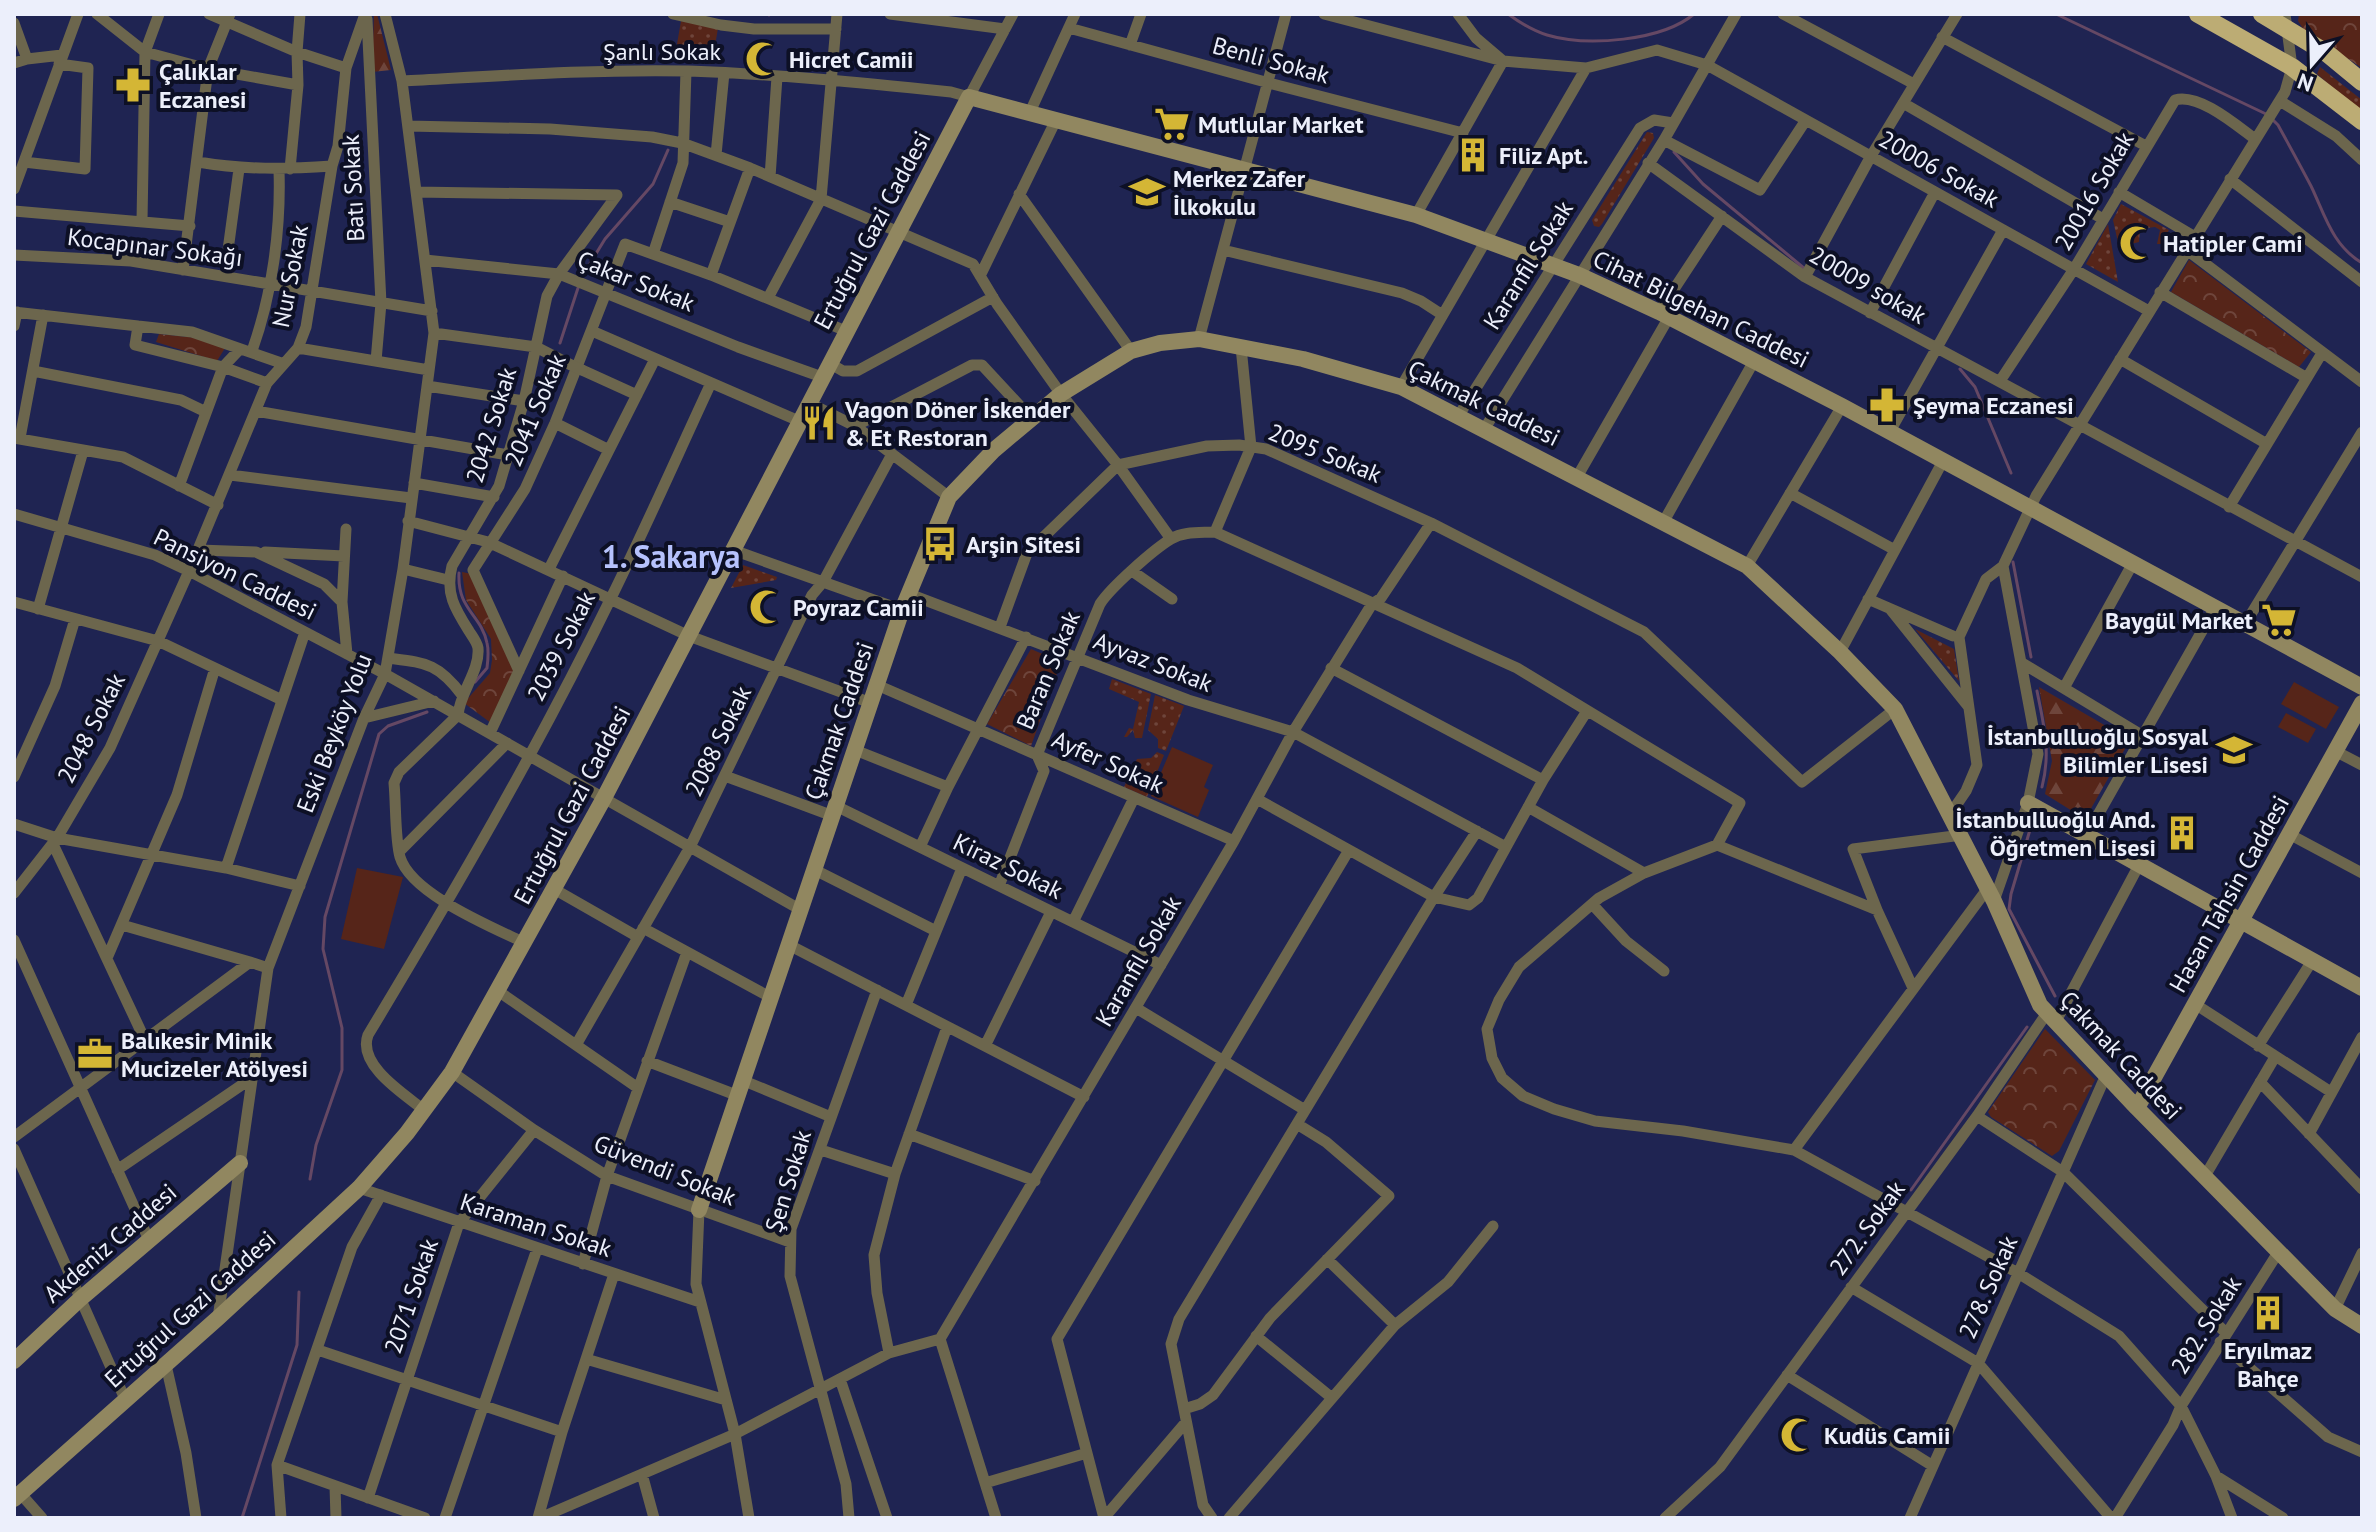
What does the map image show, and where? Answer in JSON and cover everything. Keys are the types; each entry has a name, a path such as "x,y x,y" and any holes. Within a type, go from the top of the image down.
{"highway":[{"path":"2198,14 2292,67 2362,121"},
{"path":"2262,14 2286,20 2362,82"}],"main road":[{"name":"Cihat Bilgehan Caddesi","path":"969,97 1416,215 1579,275 1842,406 2362,687"},
{"name":"Ertuğrul Gazi Caddesi","path":"17,1496 359,1188 452,1072 604,798 969,97"},
{"name":"Çakmak Caddesi","path":"699,1210 906,602 949,497 994,450 1061,394 1131,351 1160,343 1199,339 1303,359 1401,387 1747,566 1840,652 1895,709 1991,894 2040,1005 2335,1309 2362,1326"},
{"name":"Hasan Tahsin Caddesi","path":"2137,1108 2362,703"},
{"path":"2028,803 2362,988"},
{"name":"Akdeniz Caddesi","path":"14,1361 79,1300 240,1163"}],"street":[{"path":"14,189 78,14"},
{"path":"97,14 145,52 208,69 298,85"},
{"path":"142,221 145,52 159,14"},
{"path":"209,14 228,18 297,52 346,68"},
{"path":"179,486 223,367 246,350 260,329 298,85 300,14"},
{"name":"Nur Sokak","path":"189,571 267,383 298,348 306,327 332,166 338,146 346,68 366,14"},
{"name":"Batı Sokak","path":"366,14 381,303 376,361"},
{"name":"Eski Beyköy Yolu","path":"218,1318 268,968 364,718 385,674 403,569 434,333 402,81 385,14"},
{"path":"673,14 754,29 836,29"},
{"path":"768,298 821,199 837,14"},
{"path":"890,14 1005,29"},
{"name":"Ertuğrul Gazi Caddesi","path":"969,97 1013,14"},
{"path":"1030,112 1075,14"},
{"path":"1130,45 1141,14"},
{"path":"1199,339 1286,14"},
{"path":"1324,14 1503,61 1586,68 1401,387"},
{"path":"1458,14 1476,38 1503,61"},
{"name":"Karanfil Sokak","path":"1485,428 1664,140 1736,14"},
{"path":"1783,14 1914,84"},
{"path":"1808,273 1871,156 1957,14"},
{"path":"183,270 208,69 228,18"},
{"path":"1951,813 1966,791 1977,765 1959,637 1986,579 2003,566 2030,508 2279,103 2288,86 2292,67 2286,20"},
{"path":"14,23 27,59"},
{"name":"Benli Sokak","path":"1069,28 1463,133"},
{"path":"1942,37 2146,146"},
{"name":"20006 Sokak","path":"1586,68 1647,50 1657,50 1707,65 2149,311"},
{"path":"14,63 27,59 61,60 88,68 85,169 24,162"},
{"path":"1416,215 1503,61"},
{"path":"686,71 683,163 653,254 846,331"},
{"name":"Şanlı Sokak","path":"402,81 500,75 686,71 830,80 951,92 969,97"},
{"path":"716,155 724,73"},
{"path":"770,177 777,77"},
{"name":"20016 Sokak","path":"2000,381 2074,269 2175,100 2193,101 2220,113 2255,139"},
{"path":"1903,103 2103,219"},
{"path":"2279,103 2336,136 2362,160"},
{"path":"980,276 1056,120"},
{"name":"Karanfil Sokak","path":"1459,415 1640,128 1654,120 1673,123"},
{"path":"1664,140 1760,190 1806,120"},
{"path":"408,126 550,129 652,137 682,143 750,168 973,264 1061,394 1118,465 1171,539"},
{"path":"198,162 239,169 284,170 332,166"},
{"name":"20009 sokak","path":"1648,163 1808,273 1936,349 2362,577"},
{"path":"711,275 750,168"},
{"path":"228,250 239,169"},
{"path":"2230,179 2362,282"},
{"name":"2042 Sokak","path":"416,192 617,195 559,274 547,296 524,401 494,497 459,550 448,580"},
{"path":"1872,309 1935,192"},
{"path":"2119,192 2195,237"},
{"path":"1019,194 1131,351"},
{"path":"670,202 730,222"},
{"path":"14,211 190,226"},
{"path":"1577,477 1664,315 1722,216"},
{"path":"1889,433 2003,230"},
{"name":"2041 Sokak","path":"519,671 473,570 488,542 525,489 555,423 625,244 653,254"},
{"path":"1223,250 1402,293 1441,314"},
{"path":"2187,250 2362,382"},
{"name":"Kocapınar Sokağı","path":"14,255 131,261 432,311"},
{"name":"Çakar Sokak","path":"425,260 559,274 738,347 826,370 857,371 993,297"},
{"path":"2160,292 2307,378"},
{"path":"14,326 15,312 192,332 284,364"},
{"path":"43,315 17,438 123,457 218,505"},
{"path":"138,326 135,345 223,367 267,383"},
{"path":"592,331 799,421"},
{"path":"434,333 536,347 637,395"},
{"path":"1241,347 1251,447 1215,532 1517,668 1740,803 1717,845 1877,910"},
{"path":"298,348 429,370"},
{"path":"2229,507 2322,353"},
{"path":"549,569 655,359"},
{"path":"2120,359 2267,444"},
{"path":"1664,521 1754,361"},
{"path":"855,426 972,365 982,365 1032,419"},
{"path":"33,371 181,400 206,412"},
{"name":"2039 Sokak","path":"424,1110 380,1074 365,1044 529,755 610,599 711,383"},
{"path":"427,386 524,401"},
{"path":"809,403 855,426 949,497"},
{"path":"1747,566 1842,406"},
{"path":"256,411 508,455"},
{"path":"555,423 609,450"},
{"path":"2245,624 2362,432"},
{"name":"2095 Sokak","path":"1118,465 1207,446 1266,449 1431,523 1644,632 1802,782 1895,709"},
{"path":"2350,450 2362,458"},
{"path":"38,609 83,451"},
{"name":"2088 Sokak","path":"576,1045 690,847 812,595 823,582 892,454"},
{"path":"1840,652 1943,461"},
{"path":"1000,627 1027,553 1118,465"},
{"path":"230,475 411,498"},
{"path":"414,483 494,497"},
{"path":"1790,493 1895,550"},
{"name":"Pansiyon Caddesi","path":"14,514 155,555 189,571 434,701 801,910"},
{"path":"408,521 488,542 689,636 871,703"},
{"name":"Karanfil Sokak","path":"940,1339 1234,841 1331,668 1372,604 1381,598 1431,523"},
{"path":"346,529 342,602 347,654"},
{"name":"Baran Sokak","path":"999,886 1044,771 1037,755 1076,656 1108,592 1171,539 1188,533 1215,532"},
{"path":"199,550 344,556"},
{"name":"Ayvaz Sokak","path":"733,550 823,582 1000,627 1188,700 1293,732 1506,847"},
{"path":"256,552 324,584 342,602"},
{"path":"2064,688 2133,563"},
{"path":"1794,1150 1913,988 1991,894 2028,803 2038,754 2003,566"},
{"path":"403,569 448,580 450,599 478,646 476,666 462,695 458,715 399,772 394,783 400,858 415,880 447,904 525,943"},
{"name":"2048 Sokak","path":"14,893 55,841 110,748 189,571"},
{"path":"1132,571 1172,599"},
{"path":"490,733 563,576"},
{"path":"1868,599 1953,636"},
{"path":"14,602 158,641 282,700"},
{"path":"2086,836 2215,608"},
{"path":"1891,610 1970,707"},
{"path":"14,777 55,686 75,619"},
{"path":"226,868 305,632"},
{"path":"920,847 1026,637"},
{"path":"388,658 432,665 449,677 462,695"},
{"path":"2022,663 2143,736"},
{"path":"107,958 177,795 215,668"},
{"path":"1331,668 1543,780"},
{"name":"Ayfer Sokak","path":"877,685 1234,841"},
{"path":"364,718 434,701"},
{"path":"1257,799 1434,897 1469,905 1478,898 1543,780 1587,711"},
{"path":"400,851 507,743"},
{"path":"855,750 948,787"},
{"path":"2335,751 2362,765"},
{"name":"Kiraz Sokak","path":"725,776 834,811 920,847 1161,965"},
{"path":"1073,922 1134,798"},
{"path":"1528,807 1644,873"},
{"path":"14,824 55,841 226,868 300,886"},
{"path":"1212,1518 1203,1505 1171,1344 1179,1319 1477,831"},
{"path":"2289,834 2362,873"},
{"path":"1913,988 1853,849 1962,835"},
{"path":"55,841 145,1040"},
{"name":"282. Sokak","path":"1717,845 1644,873 1592,904 1519,967 1499,1000 1487,1029 1492,1058 1502,1078 1523,1096 1595,1121 1683,1131 1794,1150 2018,1273 2119,1336 2181,1406 2279,1251"},
{"path":"1104,1518 1057,1339 1349,850"},
{"name":"272. Sokak","path":"1665,1518 1720,1467 2051,1018 2139,865"},
{"path":"906,1005 962,868"},
{"path":"815,870 936,931"},
{"path":"554,889 687,952 770,997"},
{"path":"1592,904 1610,927 1664,971"},
{"path":"985,1046 1051,912"},
{"path":"122,925 268,968"},
{"path":"14,940 149,1240"},
{"path":"789,945 1084,1097"},
{"path":"583,1264 607,1176 687,952"},
{"path":"2258,1046 2312,961"},
{"path":"14,1137 250,962"},
{"name":"Şen Sokak","path":"849,1518 846,1484 790,1276 790,1242 791,1229 877,990"},
{"path":"498,991 638,1088"},
{"path":"2195,1004 2331,1092"},
{"path":"1136,1008 1305,1110"},
{"path":"889,1353 877,1293 874,1255 895,1174 947,1027"},
{"path":"2309,1134 2362,1037"},
{"path":"2205,1176 2275,1057"},
{"path":"647,1061 831,1117"},
{"name":"Güvendi Sokak","path":"452,1072 534,1130 607,1176 790,1242"},
{"name":"278. Sokak","path":"1910,1518 2106,1075"},
{"path":"117,1170 252,1078"},
{"path":"2260,1082 2362,1189"},
{"path":"1977,1116 2063,1172 2223,1337 2328,1437 2362,1452"},
{"path":"1184,1409 1200,1404 1213,1395 1256,1336 1389,1196 1326,1142 1297,1124"},
{"name":"2071 Sokak","path":"368,1498 459,1223 534,1130"},
{"path":"909,1134 1035,1181"},
{"path":"14,1149 125,1399"},
{"path":"821,1150 895,1174"},
{"name":"Karaman Sokak","path":"359,1188 700,1302"},
{"path":"281,1518 277,1465 352,1247 381,1195"},
{"path":"699,1210 696,1284 735,1434 749,1518"},
{"path":"1229,1518 1395,1325 1448,1282 1493,1226"},
{"path":"445,1518 537,1249"},
{"path":"2335,1309 2362,1253"},
{"path":"1327,1259 1395,1325"},
{"path":"614,1274 562,1432 539,1518 564,1512 735,1434 889,1353 940,1339 996,1518"},
{"path":"1851,1287 1978,1363 2113,1518 2173,1425 2181,1406"},
{"path":"1256,1336 1332,1398"},
{"path":"318,1350 562,1432"},
{"path":"586,1359 726,1400"},
{"path":"166,1365 186,1453 196,1518"},
{"path":"1787,1375 1933,1466"},
{"path":"840,1379 887,1518"},
{"path":"2181,1406 2216,1476 2232,1518"},
{"path":"1104,1518 1186,1422"},
{"path":"985,1483 1087,1453"},
{"path":"277,1465 425,1518"},
{"path":"642,1474 654,1518"},
{"path":"2216,1476 2283,1518"},
{"path":"335,1486 336,1518"},
{"path":"17,1496 42,1518"}],"green space":[{"path":"374,14 377,14 391,70 372,72"},
{"path":"2299,14 2362,14 2362,68 2304,30 2298,21"},
{"path":"681,21 718,28 712,64 678,60"},
{"path":"2320,67 2362,100 2362,114 2317,74"},
{"path":"1647,132 1653,133 1654,138 1602,224 1594,226 1592,220"},
{"path":"2121,204 2169,230 2161,244 2157,244 2160,230 2155,227 2140,229 2139,242 2119,247 2113,220"},
{"path":"2108,224 2118,282 2086,264"},
{"path":"2189,260 2311,352 2299,367 2171,292"},
{"path":"159,334 198,338 225,348 217,361 156,342"},
{"path":"743,565 777,577 776,580 731,588"},
{"path":"462,572 472,574 514,672 491,723 464,703 490,673 492,660 491,639 466,600"},
{"path":"1915,629 1954,649 1959,681"},
{"path":"1031,649 1061,662 1031,746 987,724"},
{"path":"1112,679 1151,694 1142,738 1135,738 1133,730 1124,737 1129,728 1133,729 1139,702 1109,689"},
{"path":"2294,682 2339,707 2326,729 2281,704"},
{"path":"2039,687 2130,740 2085,819 2045,794 2052,761"},
{"path":"1155,695 1184,706 1166,751 1158,748 1158,739 1148,730"},
{"path":"2286,713 2316,729 2308,743 2278,727"},
{"path":"1172,747 1213,765 1204,787 1209,790 1198,817 1151,796"},
{"path":"1157,752 1164,755 1147,797 1124,787 1137,759 1151,758"},
{"path":"357,868 403,877 384,949 341,939"},
{"path":"2045,1029 2095,1080 2059,1151 2052,1156 1991,1117 1988,1112"}],"waterway":[{"path":"1508,14 1547,35 1582,41 1644,36 1680,23 1694,14"},
{"path":"2056,14 2266,114"},
{"path":"2272,119 2299,163 2330,229 2343,247 2362,263"},
{"path":"586,270 605,239 653,184 668,150"},
{"path":"1674,152 1703,184 1805,269"},
{"path":"560,343 578,288"},
{"path":"1960,369 1975,387 2011,473"},
{"path":"2013,562 2031,657"},
{"path":"459,573 465,604 480,625 488,646 487,668 475,682"},
{"path":"2037,691 2046,750 2042,787"},
{"path":"310,1179 316,1145 342,1070 342,1028 323,949 325,917 379,734 388,726 427,712"},
{"path":"2032,823 2009,909 2055,996"},
{"path":"1911,1190 2027,1027"},
{"path":"242,1518 297,1345 299,1292"}],"place":[{"name":"Hicret Camii","path":"763,59"},
{"name":"Çalıklar Eczanesi","path":"133,85"},
{"name":"Mutlular Market","path":"1172,124"},
{"name":"Filiz Apt.","path":"1473,155"},
{"name":"Merkez Zafer İlkokulu","path":"1147,192"},
{"name":"Hatipler Cami","path":"2137,243"},
{"name":"Şeyma Eczanesi","path":"1887,405"},
{"name":"Vagon Döner İskender & Et Restoran","path":"819,423"},
{"name":"Arşin Sitesi","path":"940,544"},
{"name":"Poyraz Camii","path":"767,607"},
{"name":"Baygül Market","path":"2279,620"},
{"name":"İstanbulluoğlu Sosyal Bilimler Lisesi","path":"2234,750"},
{"name":"İstanbulluoğlu And. Öğretmen Lisesi","path":"2182,833"},
{"name":"Balıkesir Minik Mucizeler Atölyesi","path":"95,1054"},
{"name":"Eryılmaz Bahçe","path":"2268,1313"},
{"name":"Kudüs Camii","path":"1798,1435"}],"district":[{"name":"1. Sakarya","path":"671,556"}]}
